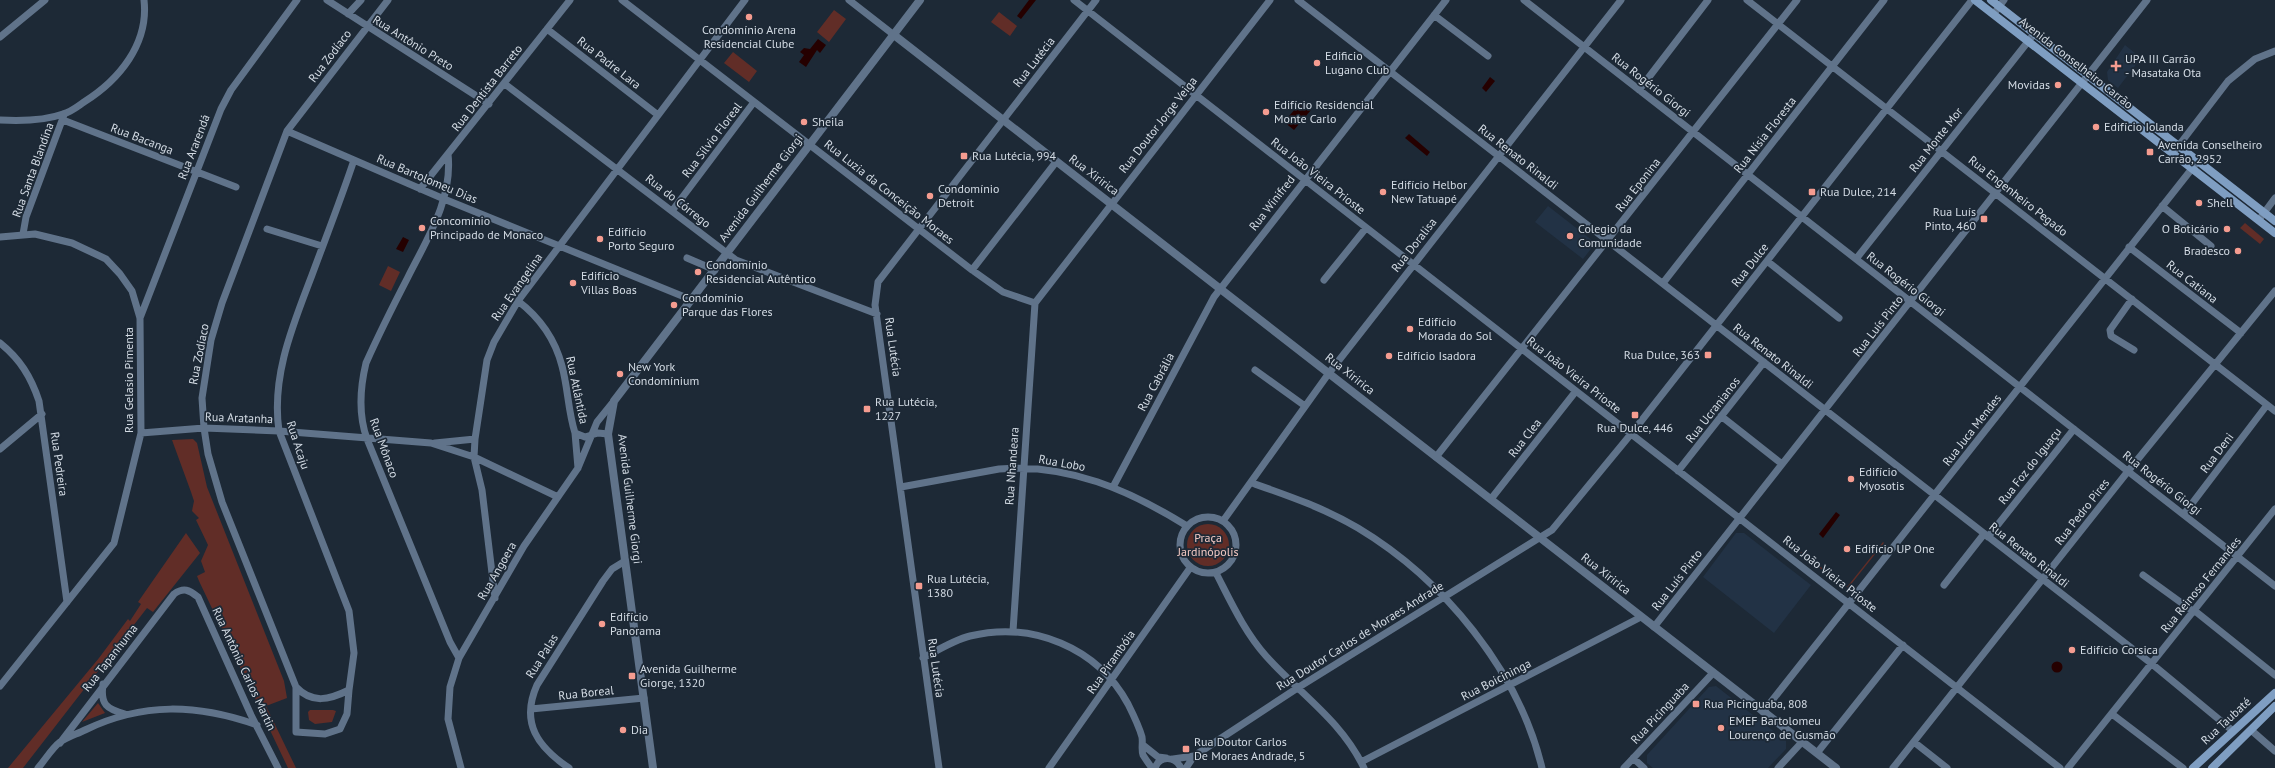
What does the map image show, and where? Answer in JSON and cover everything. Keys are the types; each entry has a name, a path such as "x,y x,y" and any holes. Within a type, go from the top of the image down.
{"main road":[{"name":"Avenida Conselheiro Carrão","path":"1974,0 2275,233"},
{"name":"Avenida Conselheiro Carrão","path":"1991,0 2002,3 2034,34 2275,221"},
{"name":"Rua Taubaté","path":"2193,768 2275,692"},
{"name":"Rua Taubaté","path":"2212,768 2275,706"}],"street":[{"path":"0,37 45,0"},
{"path":"0,120 64,117 102,90 126,66 143,24 144,0"},
{"name":"Rua Ararendá","path":"140,318 221,109 231,90 297,0"},
{"name":"Rua Antônio Preto","path":"327,0 363,25 489,104"},
{"path":"350,15 361,0"},
{"name":"Rua Zodíaco","path":"296,732 296,687 222,502 212,472 204,428 202,398 211,340 222,303 287,131 363,25 388,0"},
{"name":"Rua Dentista Barreto","path":"420,189 505,84 570,0"},
{"name":"Rua Luzia da Conceição Moraes","path":"622,0 972,270 1003,292 1035,303"},
{"name":"Rua Evangelina","path":"495,598 482,490 474,457 475,439 487,360 497,335 518,301 699,59 745,0"},
{"name":"Rua Xiririca","path":"849,0 1056,162 1112,203 1836,768"},
{"name":"Avenida Guilherme Giorgi","path":"653,768 608,434 614,401 920,0"},
{"name":"Rua João Vieira Prioste","path":"1074,0 1195,96 2060,768"},
{"name":"Rua Lutécia","path":"939,768 877,314 875,298 878,282 1096,0"},
{"name":"Rua Doutor Jorge Veiga","path":"1035,303 1270,0"},
{"name":"Rua Renato Rinaldi","path":"1298,0 1498,156 1609,240 2152,664 2233,732"},
{"name":"Rua Winifred","path":"1220,288 1446,0"},
{"name":"Rua Rogério Giorgi","path":"1524,0 2129,470 2275,586"},
{"name":"Rua Doralisa","path":"1328,373 1621,0"},
{"path":"1639,90 1708,0"},
{"name":"Rua Engenheiro Pegado","path":"1747,0 1942,150 2275,411"},
{"name":"Rua Eponina","path":"1436,457 1609,240 1796,0"},
{"name":"Rua Nísia Floresta","path":"1663,283 1884,0"},
{"name":"Rua Dulce","path":"1540,538 1552,530 1631,434 1887,108 1974,0"},
{"name":"Rua Luís Pinto","path":"1654,627 2147,0"},
{"path":"1994,14 2002,3"},
{"path":"1434,15 1488,56"},
{"name":"Rua Padre Lara","path":"547,29 658,115"},
{"name":"Rua Monte Mor","path":"1856,259 2034,34"},
{"path":"2173,154 2228,81 2256,58 2275,50"},
{"name":"Rua do Córrego","path":"505,84 618,168 736,260 766,273 877,314"},
{"name":"Rua Sílvio Floreal","path":"672,211 754,102"},
{"name":"Rua Bacanga","path":"64,117 236,187"},
{"name":"Rua Santa Blandina","path":"23,234 26,217 64,117"},
{"name":"Rua Bartolomeu Dias","path":"287,131 420,189 692,300"},
{"name":"Rua Mônaco","path":"448,154 449,180 444,199 436,219 366,363 362,379 361,410 362,426 367,439 450,642 459,658"},
{"name":"Rua Acaju","path":"296,732 325,734 340,729 347,714 354,653 349,611 279,431 279,386 284,350 354,160"},
{"name":"Rua Juca Mendes","path":"1763,712 2198,161"},
{"path":"972,270 1056,162"},
{"path":"2259,220 2275,198"},
{"path":"2162,206 2211,246"},
{"path":"1324,280 1366,228"},
{"path":"267,229 322,246"},
{"name":"Rua Gelasio Pimenta","path":"0,237 23,234 47,236 72,243 106,259 132,291 140,318 142,433 114,543 0,686"},
{"name":"Rua Catiana","path":"2129,247 2241,333"},
{"path":"687,258 715,270"},
{"path":"1767,261 1839,318"},
{"name":"Rua Cabrália","path":"1113,487 1220,288"},
{"name":"Rua Pedro Pires","path":"1893,768 2129,470 2275,291"},
{"path":"2132,299 2110,330 2111,336 2134,350"},
{"name":"Rua Atlântida","path":"518,301 529,309 542,324 558,352 575,433 582,437 591,436 598,433 608,434"},
{"name":"Rua Nhandeara","path":"1013,631 1035,303"},
{"name":"Rua Pedreira","path":"0,343 13,353 30,377 42,414 67,602"},
{"name":"Rua Ucranianos","path":"1678,471 1764,362"},
{"path":"1254,370 1305,406"},
{"path":"1223,521 1328,373"},
{"name":"Rua Clea","path":"1491,499 1576,391"},
{"name":"Rua Angoera","path":"461,768 448,719 450,688 459,658 524,546 578,468 600,417 614,401"},
{"name":"Rua Deni","path":"2184,514 2267,405"},
{"path":"0,449 42,414"},
{"path":"1721,416 1782,464"},
{"path":"600,417 610,420"},
{"name":"Rua Aratanha","path":"142,433 204,428 279,431 431,443 475,439"},
{"name":"Rua Foz do Iguaçu","path":"1944,585 2074,428"},
{"path":"575,433 578,468"},
{"name":"Rua Aratanha","path":"431,443 474,457 558,497"},
{"name":"Rua Lobo","path":"901,487 975,472 1023,469 1063,473 1113,487 1148,503 1186,526"},
{"path":"1252,482 1316,506 1358,528 1398,556 1444,596 1474,633 1508,686 1527,724 1542,768"},
{"name":"Rua Reinoso Fernandes","path":"2068,768 2275,509"},
{"path":"1204,517 1217,518 1223,521 1232,532 1236,546 1232,560 1216,573 1200,572 1190,568 1182,557 1179,541 1186,526 1204,517"},
{"name":"Rua Doutor Carlos de Moraes Andrade","path":"1186,768 1194,756 1299,687 1540,538"},
{"name":"Rua Palas","path":"569,768 550,754 538,740 533,728 531,709 537,684 603,581 612,569 625,561"},
{"name":"Rua Pirambóia","path":"1049,768 1190,568"},
{"path":"1216,573 1227,598 1247,632 1267,657 1320,707 1343,734 1362,765"},
{"path":"2143,575 2194,611 2275,675"},
{"name":"Rua Tapanhuma","path":"38,768 60,743 103,684 174,594 181,589"},
{"name":"Rua Antônio Carlos Martin","path":"181,589 188,589 198,597 278,768"},
{"name":"Rua Boicininga","path":"1362,765 1508,686 1641,617"},
{"path":"923,658 969,636 1013,631 1046,637 1075,650 1112,679 1128,704 1140,730 1143,755 1152,768"},
{"path":"1817,753 1903,645"},
{"name":"Rua Picinguaba","path":"1624,768 1713,673"},
{"path":"103,684 102,692 105,704 110,710 126,714"},
{"path":"296,687 302,694 315,699 330,698 349,690"},
{"name":"Rua Boreal","path":"531,709 644,698"},
{"path":"60,743 104,722 126,714 158,709 185,709 237,718 257,725"},
{"path":"2112,714 2183,768"},
{"path":"2251,730 2275,751"},
{"path":"1778,768 1802,742"},
{"path":"1914,742 1947,768"},
{"path":"1143,745 1158,757 1170,759 1181,768"},
{"name":"Rua Doutor Carlos de Moraes Andrade","path":"1170,759 1194,756"},
{"path":"1633,758 1644,768"},
{"path":"1155,768 1160,761 1170,759"}],"shaded area":[{"path":"1029,0 1036,0 1021,19 1017,16"},
{"path":"818,39 826,45 820,53 817,50 806,67 799,62 804,55 800,52 804,48 810,49"},
{"name":"UPA III Carrão - Masataka Ota","path":"2125,45 2141,58 2118,88 2108,80 2107,72"},
{"path":"1490,77 1495,81 1486,92 1482,88"},
{"path":"1301,102 1311,110 1294,130 1284,122"},
{"path":"1409,134 1430,152 1427,156 1405,138"},
{"name":"Colegio da Comunidade","path":"1548,206 1593,241 1594,245 1583,259 1535,222"},
{"path":"403,237 409,240 403,252 396,249"},
{"path":"1836,512 1840,515 1823,538 1819,534"},
{"path":"1736,533 1744,533 1811,585 1774,633 1703,577"},
{"path":"2057,661 2061,663 2063,667 2061,671 2057,673 2053,671 2051,667 2053,663"},
{"name":"EMEF Bartolomeu Lourenço de Gusmão","path":"1716,686 1786,741 1786,749 1768,768 1653,768 1647,763 1647,755 1709,687"}],"green space":[{"path":"834,10 846,19 829,42 817,32"},
{"path":"999,12 1017,26 1010,36 991,22"},
{"path":"733,52 757,71 749,82 724,63"},
{"path":"2245,223 2264,239 2260,244 2240,228"},
{"path":"388,266 400,272 391,291 379,285"},
{"path":"193,439 197,443 207,487 284,681 287,698 266,706 296,768 288,768 197,576 205,572 201,561 208,545 196,520 199,518 192,511 194,501 172,440"},
{"name":"Praça Jardinópolis","path":"1204,524 1212,524 1220,527 1226,533 1229,545 1226,557 1220,563 1212,566 1204,566 1196,563 1190,557 1187,549 1187,541 1190,533 1196,527"},
{"path":"186,533 200,553 153,612 147,608 23,768 8,768 99,658 128,619 130,621 141,604 138,602"},
{"path":"1883,542 1884,543 1848,588 1800,554 1801,552 1847,587"},
{"path":"98,703 105,713 82,722"},
{"path":"310,710 336,711 332,722 315,724 309,720 308,712"}],"place":[{"name":"Condomínio Arena Residencial Clube","path":"749,17"},
{"name":"Edificio Lugano Club","path":"1317,63"},
{"name":"UPA III Carrão - Masataka Ota","path":"2116,66"},
{"name":"Movidas","path":"2058,85"},
{"name":"Edifício Residencial Monte Carlo","path":"1266,112"},
{"name":"Sheila","path":"804,122"},
{"name":"Edifício Iolanda","path":"2096,127"},
{"name":"Avenida Conselheiro Carrão, 2952","path":"2150,152"},
{"name":"Rua Lutécia, 994","path":"964,156"},
{"name":"Edifício Helbor New Tatuapé","path":"1383,192"},
{"name":"Rua Dulce, 214","path":"1812,192"},
{"name":"Condomínio Detroit","path":"930,196"},
{"name":"Shell","path":"2199,203"},
{"name":"Rua Luís Pinto, 460","path":"1984,219"},
{"name":"Concomínio Principado de Monaco","path":"422,228"},
{"name":"O Boticário","path":"2227,229"},
{"name":"Colegio da Comunidade","path":"1570,236"},
{"name":"Edifício Porto Seguro","path":"600,239"},
{"name":"Bradesco","path":"2238,251"},
{"name":"Condomínio Residencial Autêntico","path":"698,272"},
{"name":"Edifício Villas Boas","path":"573,283"},
{"name":"Condomínio Parque das Flores","path":"674,305"},
{"name":"Edifício Morada do Sol","path":"1410,329"},
{"name":"Rua Dulce, 363","path":"1708,355"},
{"name":"Edifício Isadora","path":"1389,356"},
{"name":"New York Condomínium","path":"620,374"},
{"name":"Rua Lutécia, 1227","path":"867,409"},
{"name":"Rua Dulce, 446","path":"1635,415"},
{"name":"Edifício Myosotis","path":"1851,479"},
{"name":"Edifício UP One","path":"1847,549"},
{"name":"Rua Lutécia, 1380","path":"919,586"},
{"name":"Edifício Panorama","path":"602,624"},
{"name":"Edifício Corsica","path":"2072,650"},
{"name":"Avenida Guilherme Giorge, 1320","path":"632,676"},
{"name":"Rua Picinguaba, 808","path":"1696,704"},
{"name":"EMEF Bartolomeu Lourenço de Gusmão","path":"1721,728"},
{"name":"Dia","path":"623,730"},
{"name":"Rua Doutor Carlos De Moraes Andrade, 5","path":"1186,749"}]}
